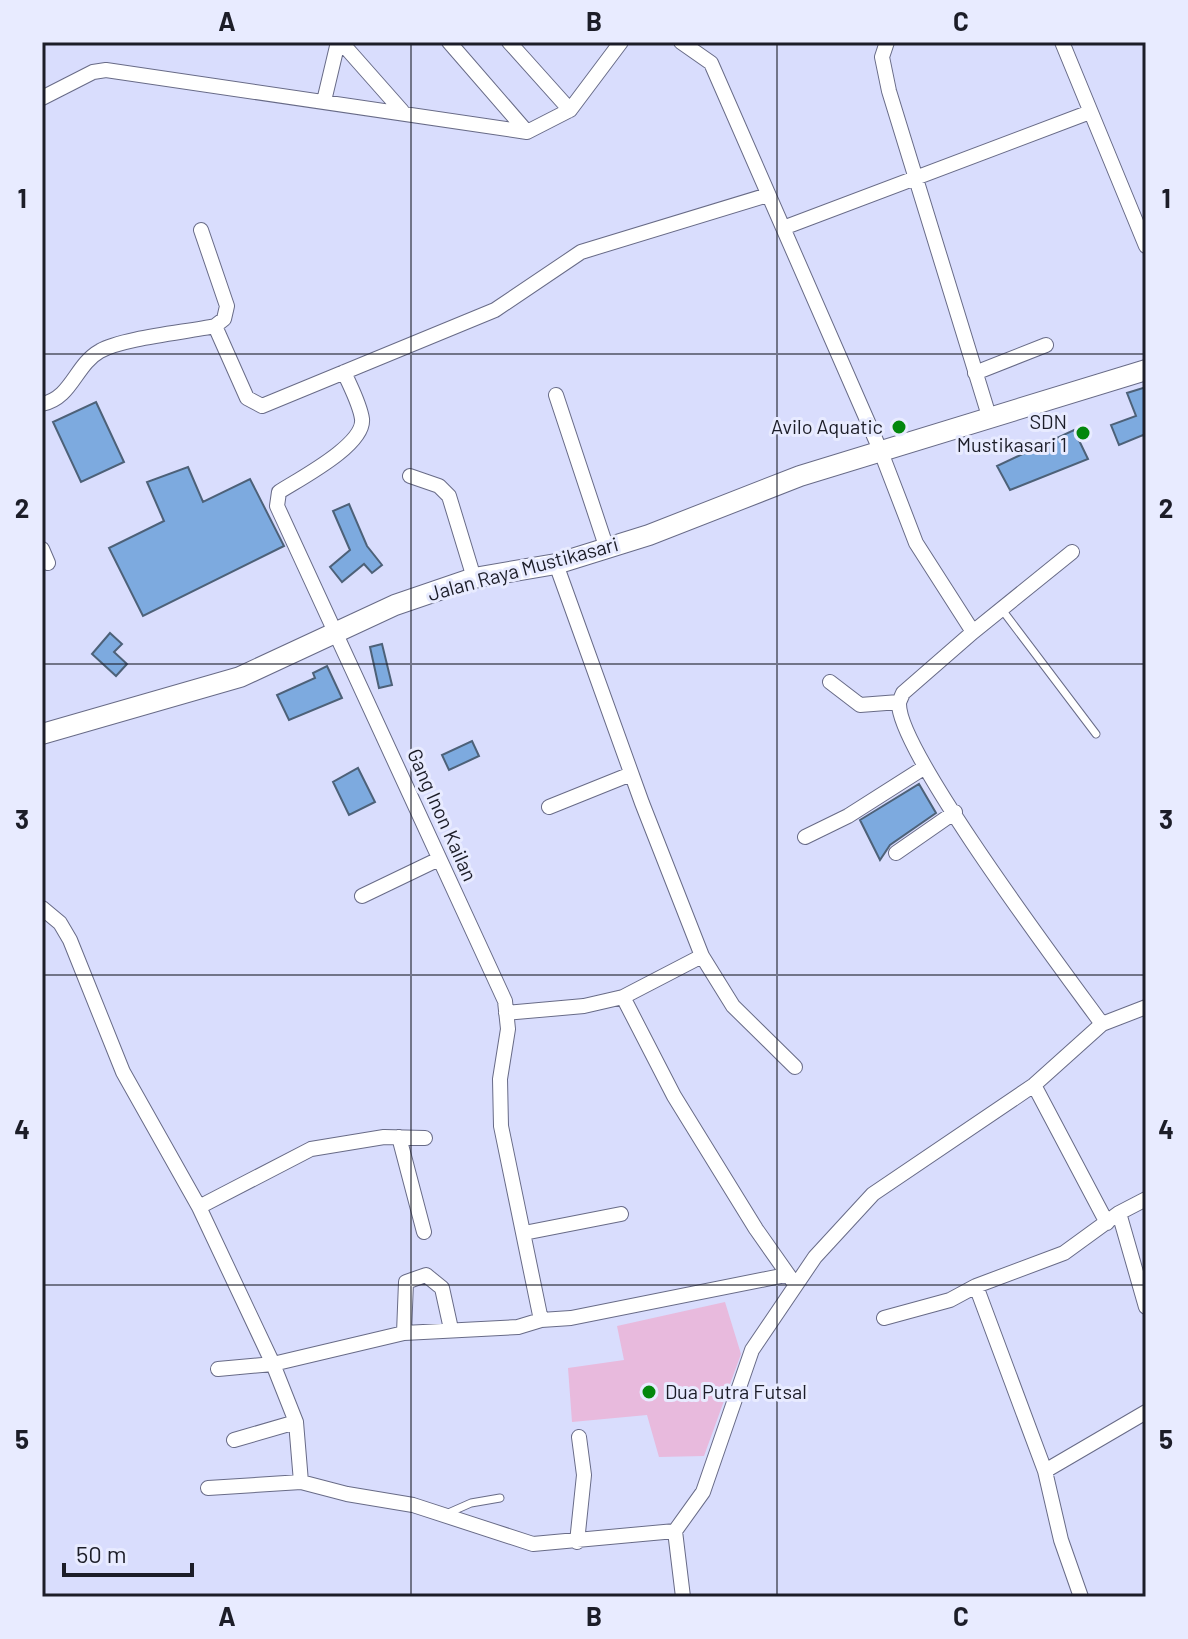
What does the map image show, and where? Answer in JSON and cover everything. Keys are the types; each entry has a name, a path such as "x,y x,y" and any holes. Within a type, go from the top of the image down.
{"main road":[{"name":"Jalan Raya Mustikasari","path":"42,734 218,685 395,605 474,578 556,564 649,535 800,476 1146,370"}],"street":[{"path":"324,101 340,42"},
{"path":"340,42 402,111"},
{"path":"449,42 527,132"},
{"path":"509,42 570,110"},
{"path":"42,98 100,70 402,111 527,132 570,110 621,42"},
{"path":"681,42 711,63 881,452 916,543 973,632"},
{"path":"887,42 882,57 989,416"},
{"path":"1062,42 1146,246"},
{"path":"783,228 1090,112"},
{"path":"215,326 247,398 262,406 495,310 581,252 768,195"},
{"path":"42,404 63,394 86,361 108,347 215,326 224,319 227,306 201,230"},
{"path":"975,373 1046,345"},
{"name":"Gang Inon Kailan","path":"344,372 362,418 358,436 339,454 279,492 276,501 334,635 505,1001 506,1013"},
{"path":"556,395 606,546"},
{"path":"410,476 439,486 449,496 457,511 474,578"},
{"path":"1072,552 1003,611 973,632 903,693 899,702 925,767 1102,1024"},
{"path":"556,564 631,774 702,956 733,1006 795,1067"},
{"path":"830,682 860,705 899,702"},
{"path":"805,837 848,816 925,767"},
{"path":"549,807 631,774"},
{"path":"896,853 955,812"},
{"path":"362,896 439,859"},
{"path":"42,908 60,923 70,940 123,1072 199,1207 273,1364 296,1422 301,1482"},
{"path":"541,1320 501,1126 500,1079 506,1013 584,1006 623,997 702,956"},
{"path":"623,997 674,1096 790,1279"},
{"path":"683,1597 675,1531 703,1492 752,1350 790,1279 873,1194 1034,1085 1102,1024 1146,1007"},
{"path":"1034,1085 1107,1223"},
{"path":"199,1207 311,1149 399,1137 425,1138"},
{"path":"399,1137 424,1232"},
{"path":"884,1318 950,1300 976,1286 1064,1253 1119,1213 1146,1199"},
{"path":"1119,1213 1146,1307"},
{"path":"524,1233 621,1214"},
{"path":"404,1333 406,1282 426,1275 442,1288 451,1329"},
{"path":"218,1369 273,1364 404,1333 518,1327 541,1320 571,1318 790,1279"},
{"path":"976,1286 1045,1471 1061,1540 1081,1597"},
{"path":"1045,1471 1146,1412"},
{"path":"234,1440 296,1422"},
{"path":"577,1542 584,1475 579,1437"},
{"path":"208,1488 301,1482 446,1514 521,1542 577,1542 675,1531"}],"lane":[{"path":"1003,611 1096,734"},
{"path":"446,1514 471,1503 500,1498"}],"shaded area":[{"name":"Dua Putra Futsal","path":"725,1302 741,1354 704,1456 659,1457 647,1415 572,1422 568,1368 624,1360 617,1326"}],"building":[{"path":"1146,387 1146,440 1143,435 1119,445 1111,425 1136,416 1127,393"},
{"path":"96,402 124,462 81,482 53,422"},
{"path":"1074,430 1088,459 1010,490 997,466"},
{"path":"188,467 203,502 250,479 284,546 143,616 109,548 164,521 147,482"},
{"path":"349,504 367,546 382,565 372,573 364,564 342,582 330,567 350,550 333,511"},
{"path":"110,633 122,644 114,652 127,664 116,676 92,654"},
{"path":"382,644 392,685 379,688 370,647"},
{"path":"327,666 342,698 289,720 277,695 315,678 313,673"},
{"path":"472,741 479,756 449,770 442,755"},
{"path":"358,768 375,802 349,815 333,782"},
{"path":"919,784 936,813 890,845 880,860 860,820"}],"place":[{"name":"Avilo Aquatic","path":"899,427"},
{"name":"SDN Mustikasari 1","path":"1083,433"},
{"name":"Dua Putra Futsal","path":"649,1392"}]}
